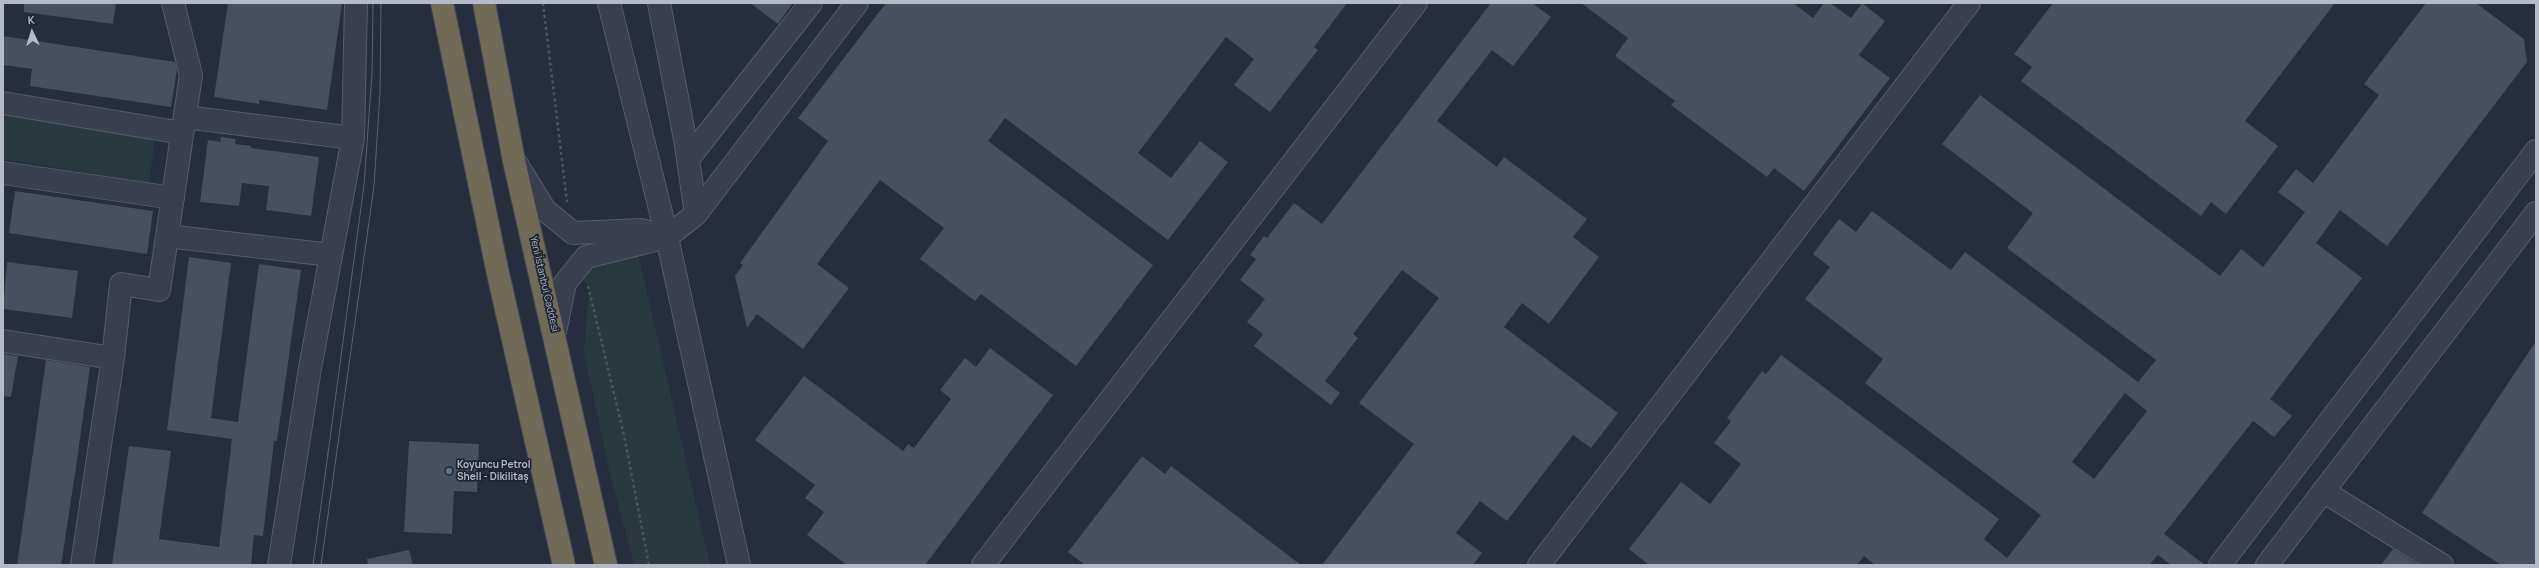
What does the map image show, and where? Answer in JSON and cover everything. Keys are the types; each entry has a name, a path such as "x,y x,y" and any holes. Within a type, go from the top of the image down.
{"highway":[{"path":"442,3 497,269 564,565"},
{"name":"Yeni İstanbul Caddesi","path":"484,3 514,161 555,332 606,565"},
{"path":"548,494 550,565"}],"street":[{"path":"82,565 113,358 121,284 159,290 191,75 173,3"},
{"path":"279,565 310,368 353,138 356,3"},
{"path":"609,3 667,237 739,565"},
{"path":"659,3 688,159 696,214"},
{"path":"688,159 811,3"},
{"path":"555,332 565,283 586,257 667,237 696,214 857,3"},
{"path":"983,565 1416,3"},
{"path":"1539,565 1969,3"},
{"path":"3,103 184,125 353,138"},
{"path":"2220,565 2536,151"},
{"path":"514,161 544,210 572,233 642,230 667,237"},
{"path":"3,173 173,198"},
{"path":"2267,565 2536,213"},
{"path":"167,236 331,255"},
{"path":"3,340 113,358"},
{"path":"2323,491 2442,565"}],"shaded area":[{"path":"3,115 155,138 149,183 3,159"},
{"path":"638,254 710,565 634,565 609,469 584,352 589,289 577,269"}],"building":[{"path":"24,3 116,3 113,24 24,12"},
{"path":"228,3 342,3 327,110 259,100 259,104 214,97"},
{"path":"750,3 793,3 778,24"},
{"path":"886,3 1347,3 1314,47 1318,50 1270,112 1234,85 1254,59 1226,37 1138,153 1171,178 1200,141 1228,162 1168,240 1005,118 988,141 1153,265 1076,366 981,294 975,301 920,259 944,228 880,180 817,264 849,288 803,349 757,314 747,328 735,276 743,265 740,263 828,141 798,118"},
{"path":"1491,3 1532,3 1551,17 1513,66 1492,50 1437,121 1497,167 1504,157 1587,219 1573,237 1599,257 1549,324 1522,303 1504,327 1618,413 1591,448 1573,435 1507,521 1480,501 1456,533 1482,553 1473,565 1322,565 1414,444 1359,403 1439,298 1402,270 1353,334 1358,338 1325,381 1340,393 1331,405 1254,346 1263,334 1247,322 1265,299 1240,280 1256,259 1250,255 1264,236 1267,238 1294,203 1322,224"},
{"path":"1581,3 1793,3 1813,18 1824,3 1830,3 1851,18 1862,3 1885,21 1859,55 1890,78 1804,191 1774,168 1767,177 1671,105 1675,101 1615,56 1628,38"},
{"path":"2053,3 2335,3 2245,121 2278,146 2226,214 2211,202 2201,216 2021,81 2032,67 2014,54"},
{"path":"2426,3 2476,3 2524,39 2527,62 2387,246 2340,210 2316,243 2362,278 2270,399 2292,416 2274,437 2253,421 2164,534 2205,565 2171,565 2158,555 2149,565 1875,565 1864,556 1857,565 1649,565 1629,549 1681,482 1710,504 1741,464 1714,443 1731,421 1727,418 1762,371 1766,374 1781,355 1999,519 1984,539 2007,558 2041,515 1865,383 1883,359 1805,299 1830,267 1813,254 1839,219 1856,232 1872,211 1951,270 1965,252 2138,382 2156,360 2007,248 2033,213 1942,144 1980,95 2220,276 2241,249 2263,267 2305,212 2278,192 2296,169 2313,183 2379,95 2364,84","holes":["2125,393 2147,411 2094,479 2072,462"]},
{"path":"3,36 175,62 177,69 171,107 30,86 32,69 3,65"},
{"path":"221,137 236,139 235,144 251,146 251,148 319,157 311,216 266,210 269,186 242,183 239,206 200,202 208,140 220,142"},
{"path":"15,191 153,211 147,254 9,233"},
{"path":"189,257 231,263 211,418 238,422 259,264 301,270 277,441 274,441 263,536 254,535 251,565 112,565 129,446 171,451 159,539 219,547 232,439 167,430"},
{"path":"7,262 78,271 72,318 3,309"},
{"path":"2536,341 2536,565 2501,565 2422,513"},
{"path":"990,348 1053,395 925,565 847,565 807,535 824,512 805,498 815,485 755,440 804,376 903,451 908,444 914,448 951,399 940,390 965,358 976,367"},
{"path":"3,354 18,356 11,397 3,396"},
{"path":"46,360 90,367 75,474 61,565 17,565"},
{"path":"409,441 479,444 477,492 454,491 452,534 404,532"},
{"path":"1142,456 1165,474 1171,466 1301,565 1085,565 1068,552"},
{"path":"2393,549 2418,565 2381,565"},
{"path":"409,550 413,565 368,565 367,559"}],"tram line":[{"path":"313,565 364,185 372,74 373,3"},
{"path":"321,565 374,186 380,92 381,3"}],"place":[{"name":"Koyuncu Petrol Shell - Dikilitaş","path":"449,471"}]}
